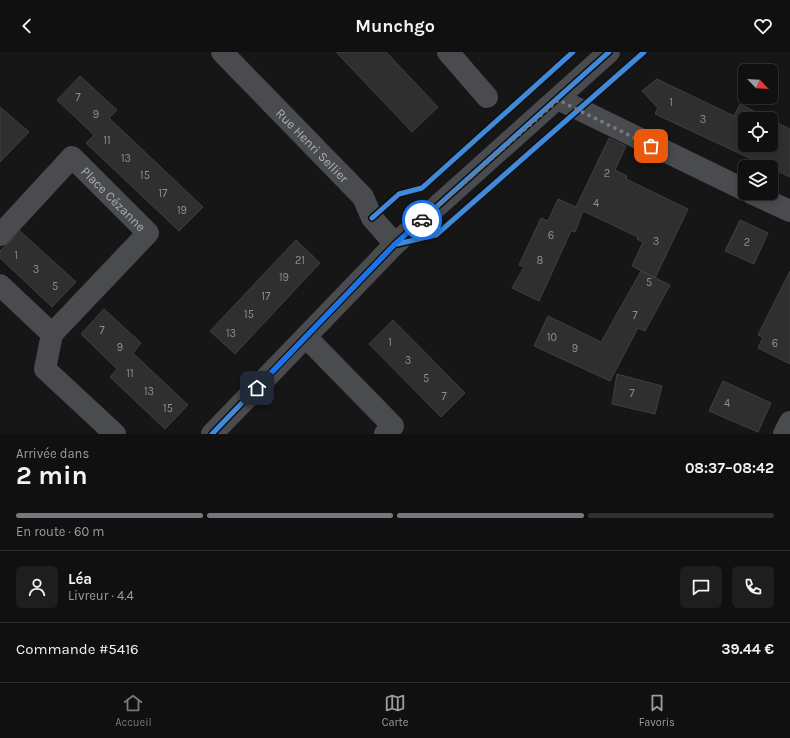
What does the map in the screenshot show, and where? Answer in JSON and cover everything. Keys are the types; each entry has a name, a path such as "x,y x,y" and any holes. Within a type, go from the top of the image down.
{"street":[{"name":"Rue Henri Sellier","path":"222,52 362,197 372,218 395,244"},
{"path":"448,52 488,97"},
{"path":"212,434 395,244 558,100 609,52"},
{"path":"558,100 738,187"},
{"name":"Place Cézanne","path":"0,235 72,157 148,232 52,334"},
{"path":"766,200 790,211"},
{"path":"0,285 52,334 45,369 115,434"},
{"path":"306,337 393,426 385,434"},
{"path":"784,434 790,422"}],"building":[{"path":"336,52 386,52 438,107 412,132"},
{"path":"80,76 117,110 109,118 203,207 179,231 86,143 94,135 57,100"},
{"path":"657,79 734,116 740,104 756,112 738,112 738,152 778,152 778,123 790,129 790,177 778,171 778,160 754,160 655,114 658,108 642,91"},
{"path":"0,107 29,132 0,162"},
{"path":"609,138 626,146 615,170 627,176 626,179 688,209 655,278 632,266 643,242 637,239 638,237 583,211 575,232 571,231 539,301 512,288 524,267 519,265 541,218 548,221 558,199 576,207"},
{"path":"740,220 768,233 754,264 725,251"},
{"path":"20,231 76,282 52,307 0,258 0,251"},
{"path":"296,240 320,263 235,354 210,331"},
{"path":"641,271 670,285 645,331 638,328 610,381 534,346 548,316 601,342"},
{"path":"790,271 790,364 758,348 763,337 758,335"},
{"path":"104,309 141,343 133,353 188,405 165,429 110,377 117,369 81,334"},
{"path":"393,320 465,393 441,417 369,344"},
{"path":"617,374 662,386 655,414 612,404"},
{"path":"723,381 771,403 758,432 709,411"}],"cycle path":[{"path":"372,218 399,194 422,188 573,52"},
{"path":"212,434 395,244 609,52"},
{"path":"397,244 436,235 644,52"}],"way so far":[{"path":"422,220 522,130 558,100 651,146"}],"route":[{"path":"257,388 395,244 422,220"}]}
